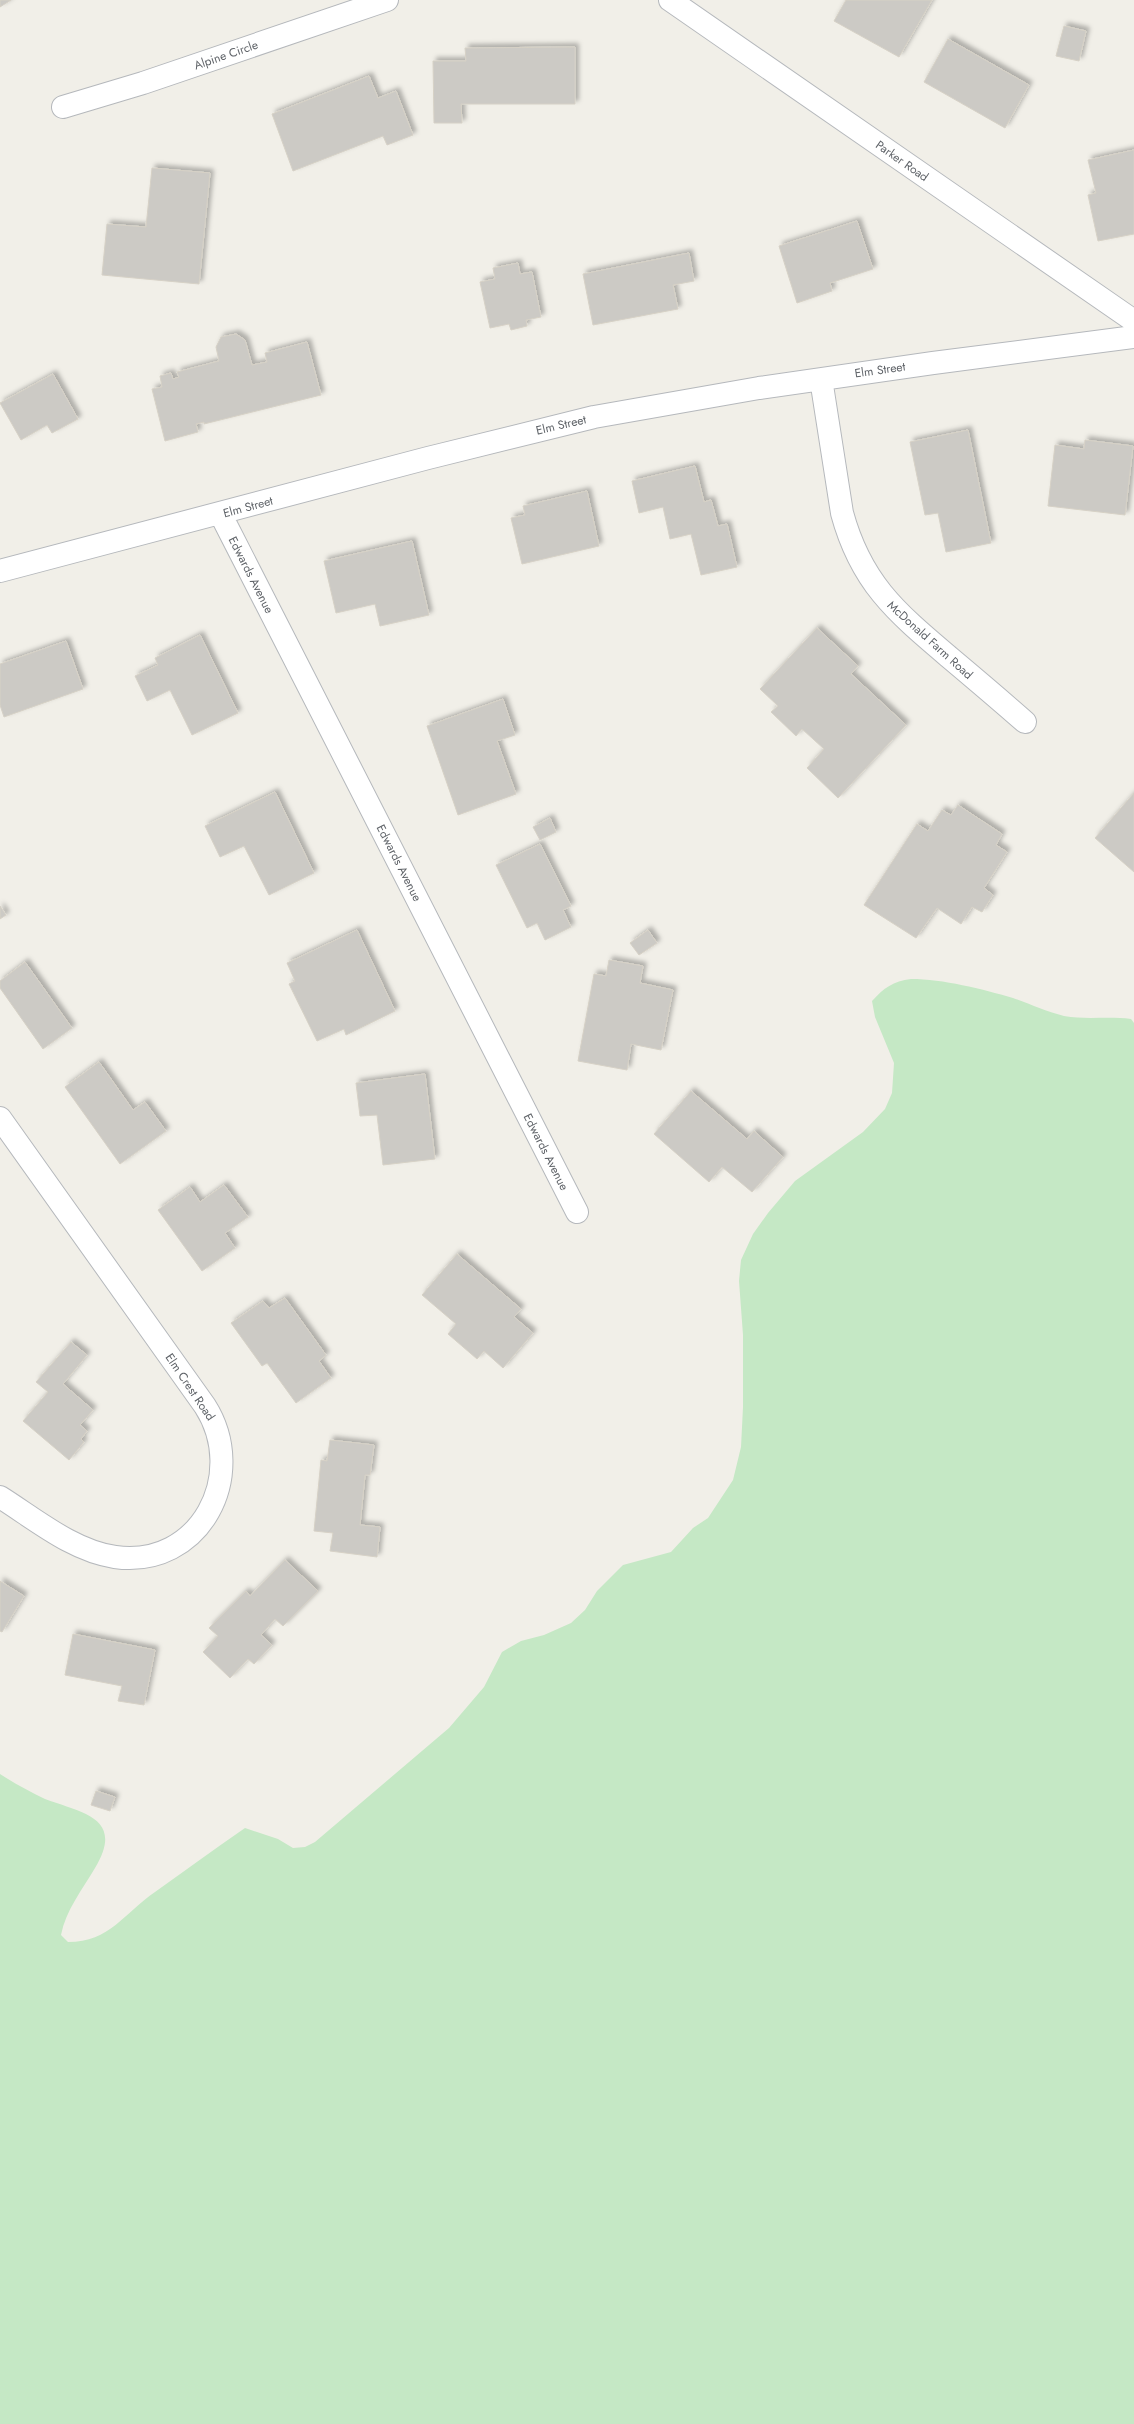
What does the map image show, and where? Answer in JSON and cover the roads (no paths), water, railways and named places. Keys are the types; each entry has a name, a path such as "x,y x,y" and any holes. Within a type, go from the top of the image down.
{"street":[{"name":"Alpine Circle","path":"63,107 143,83 387,0"},
{"name":"Parker Road","path":"670,0 1134,321"},
{"name":"Elm Street","path":"0,571 221,515 428,458 594,417 821,379 1134,336"},
{"name":"McDonald Farm Road","path":"821,379 842,513 847,532 863,567 873,583 897,613 1025,722"},
{"name":"Edwards Avenue","path":"221,515 577,1212"},
{"name":"Elm Crest Road","path":"0,1118 205,1406 219,1435 223,1468 215,1500 197,1527 171,1547 139,1556 117,1557 96,1553 76,1544 0,1497"}]}
